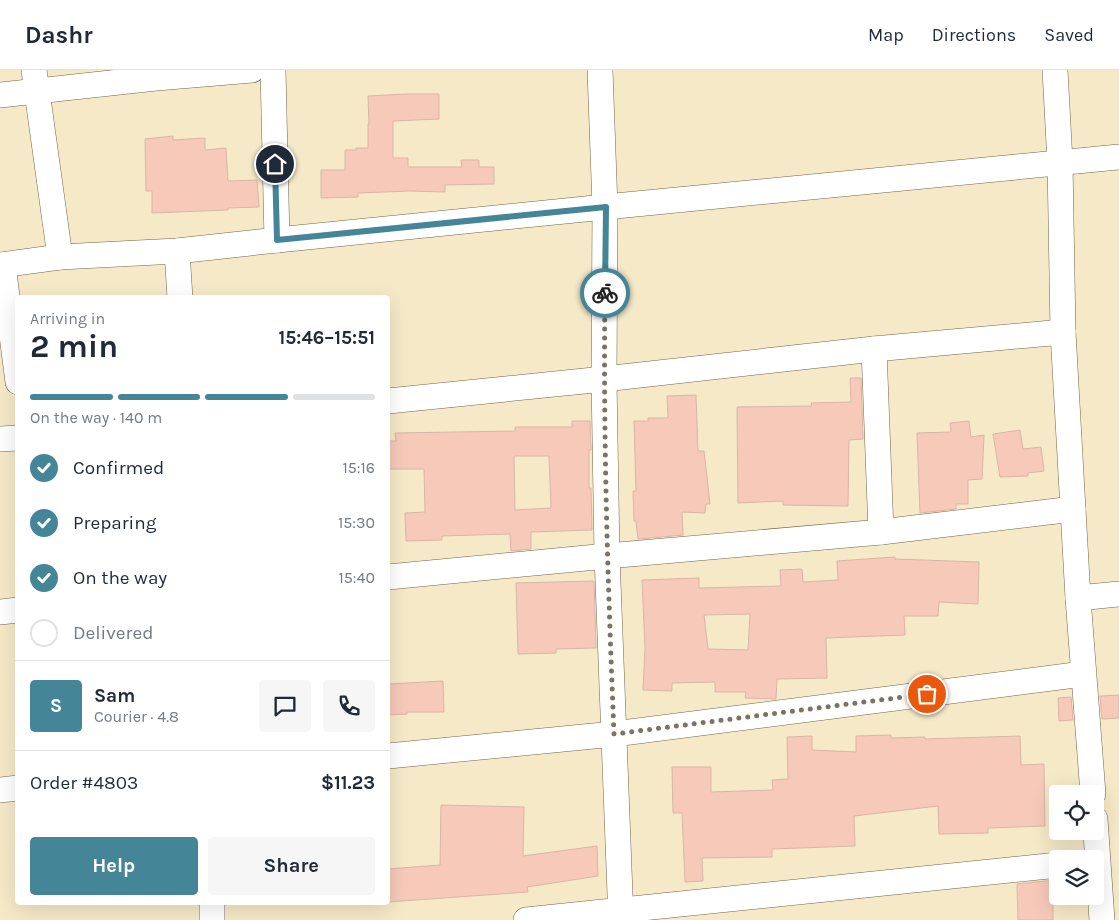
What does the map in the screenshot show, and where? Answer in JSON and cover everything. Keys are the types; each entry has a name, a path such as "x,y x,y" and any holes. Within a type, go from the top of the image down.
{"street":[{"path":"0,95 35,80 252,70"},
{"path":"273,70 277,240"},
{"path":"600,70 606,207 604,379 607,556 621,915"},
{"path":"1055,70 1060,162 1063,332 1072,509 1092,785"},
{"path":"35,80 60,257"},
{"path":"15,360 2,265 60,257 177,251 1119,157"},
{"path":"177,251 180,295"},
{"path":"390,401 874,349 1063,332"},
{"path":"874,349 881,532"},
{"path":"0,439 15,438"},
{"path":"390,577 881,532 1072,509"},
{"path":"1078,598 1119,594"},
{"path":"0,612 15,610"},
{"path":"390,756 614,734 1083,674"},
{"path":"0,790 15,788"},
{"path":"526,920 621,915 1049,867"},
{"path":"212,905 212,920"},
{"path":"1101,905 1102,920"}],"building":[{"path":"439,94 439,119 393,121 393,158 408,158 408,167 462,167 461,160 479,160 479,167 494,167 494,184 445,185 445,192 358,193 358,197 321,198 321,170 345,170 345,150 368,148 368,96"},
{"path":"173,136 173,140 205,138 205,150 226,148 228,181 257,180 259,207 152,213 152,191 146,191 145,139"},
{"path":"850,378 861,378 863,439 849,440 848,506 783,505 783,501 738,503 737,407 812,406 811,403 851,402"},
{"path":"696,395 698,451 704,451 710,504 706,504 705,513 682,512 683,535 638,539 636,521 634,521 633,491 636,491 634,421 648,421 648,418 668,418 667,396"},
{"path":"572,421 590,421 589,488 591,488 592,530 531,532 531,549 511,551 510,534 442,536 442,540 406,541 405,513 425,512 424,469 390,469 390,441 396,441 395,433 515,431 515,427 572,427","holes":["514,456 549,456 551,508 515,510"]},
{"path":"969,421 971,437 984,435 982,479 968,480 968,504 956,504 956,509 920,513 917,433 951,432 950,423"},
{"path":"1020,430 1023,449 1041,447 1044,471 1028,473 1028,476 1000,477 993,434"},
{"path":"895,557 895,559 979,562 978,604 939,602 938,616 904,616 905,635 826,638 827,678 777,679 776,699 745,698 746,692 715,692 715,682 672,683 672,691 643,690 645,648 642,580 699,578 699,588 781,586 780,570 802,569 803,582 838,580 837,561","holes":["750,614 748,650 708,649 704,615"]},
{"path":"594,581 596,648 556,649 556,653 518,654 516,583"},
{"path":"443,681 444,712 407,712 407,714 390,715 390,684"},
{"path":"1119,695 1119,718 1102,719 1100,696"},
{"path":"1071,697 1073,720 1059,721 1058,698"},
{"path":"891,735 891,738 925,737 925,739 1020,736 1021,765 1044,764 1045,826 988,828 988,833 939,834 938,806 854,816 855,846 772,849 772,857 702,858 703,881 685,882 682,813 673,813 672,767 711,767 711,792 773,790 772,780 788,779 787,737 812,736 812,750 856,752 856,736"},
{"path":"441,805 524,807 523,856 597,846 598,876 527,887 528,892 390,902 390,869 440,865"},
{"path":"1049,881 1049,905 1053,905 1053,920 1018,920 1017,884"}],"way so far":[{"path":"605,293 604,379 607,556 614,734 927,694"}],"route":[{"path":"275,164 277,240 606,207 605,293"}]}
